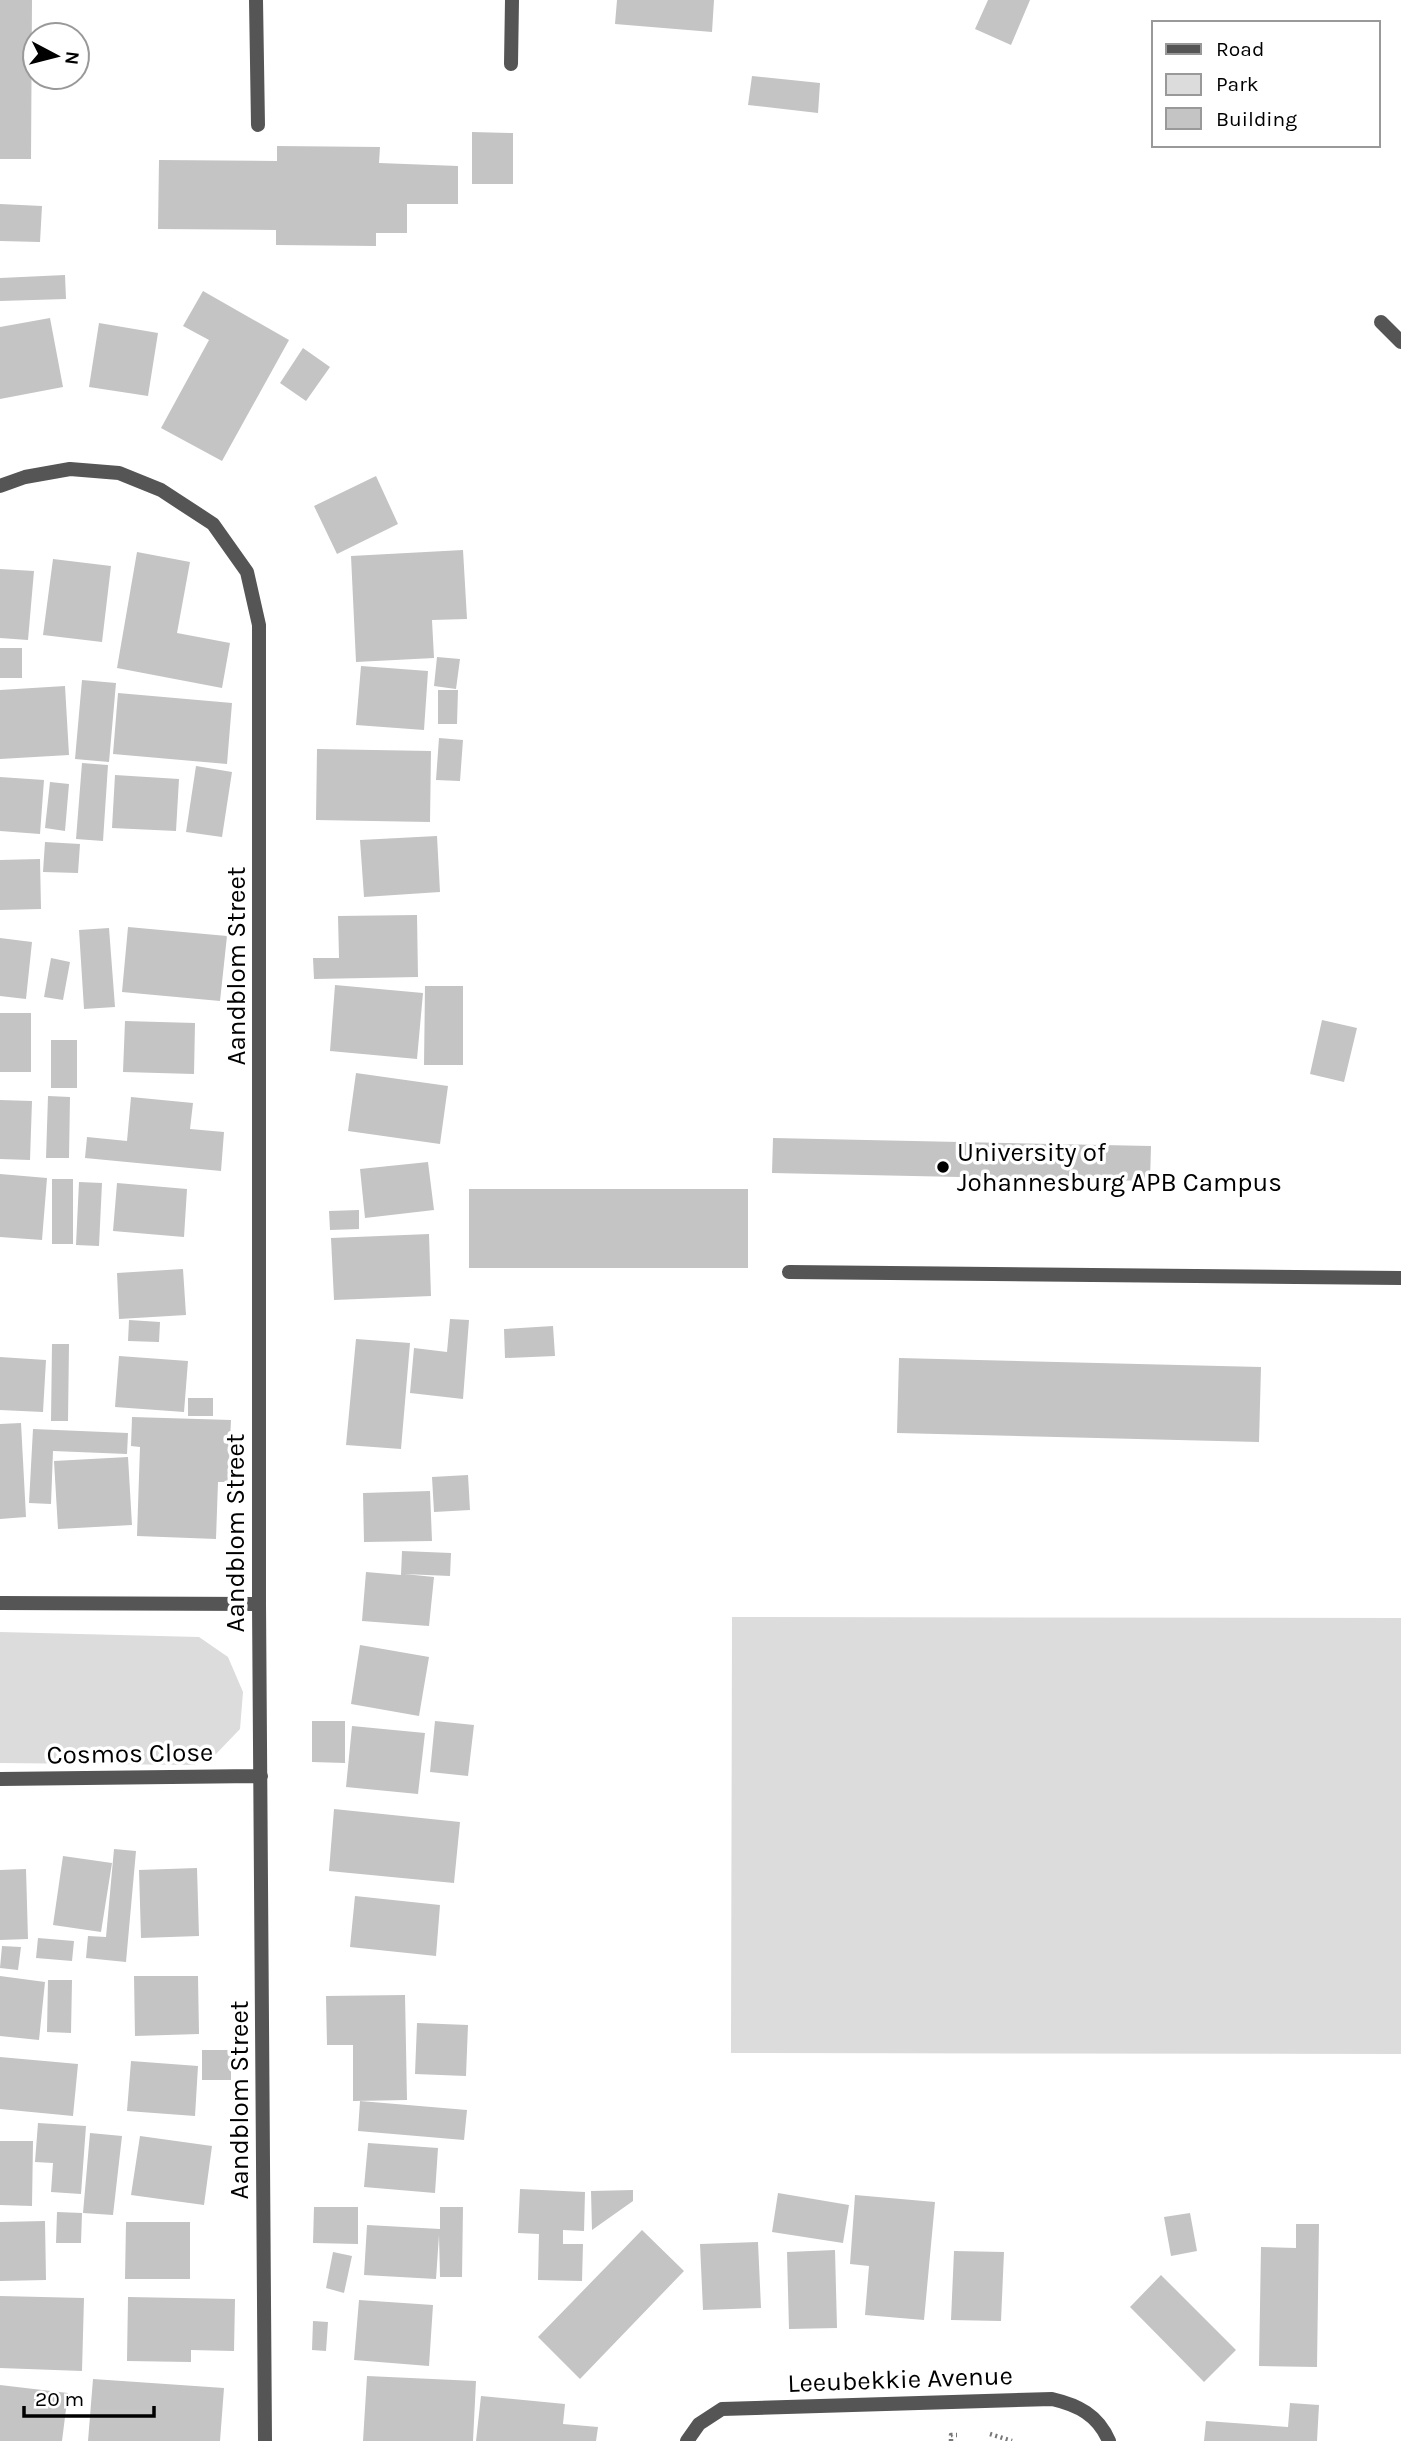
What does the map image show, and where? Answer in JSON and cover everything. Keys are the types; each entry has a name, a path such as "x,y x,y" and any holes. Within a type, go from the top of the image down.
{"street":[{"path":"256,0 258,125"},
{"path":"511,65 512,0"},
{"path":"1381,322 1401,342"},
{"name":"Aandblom Street","path":"0,486 25,477 70,469 119,473 161,490 213,524 247,572 259,625 259,1604 265,2441"},
{"path":"789,1272 1401,1278"},
{"path":"0,1603 259,1604"},
{"name":"Cosmos Close","path":"0,1779 261,1776"},
{"name":"Leeubekkie Avenue","path":"687,2441 699,2424 722,2409 1052,2399 1073,2404 1090,2414 1104,2430 1109,2441"}],"path":[{"path":"978,2434 992,2434 1012,2441"},
{"path":"951,2441 951,2435 965,2435"}],"green space":[{"path":"732,1617 1401,1618 1401,2054 731,2053"},
{"path":"0,1632 199,1637 228,1657 243,1692 240,1729 216,1754 194,1765 0,1763"}],"building":[{"path":"0,0 32,0 32,21 21,21 21,91 31,91 31,159 0,159"},
{"path":"617,0 714,0 712,32 615,24"},
{"path":"988,0 1030,0 1011,45 975,29"},
{"path":"752,76 820,83 818,113 748,105"},
{"path":"472,132 513,133 513,184 472,184"},
{"path":"277,146 380,147 379,163 458,166 458,204 407,204 407,233 376,233 376,246 276,245 276,230 158,229 159,160 277,161"},
{"path":"0,204 42,206 40,242 0,241"},
{"path":"65,275 66,299 0,301 0,278"},
{"path":"203,291 289,340 222,461 161,428 209,340 183,326"},
{"path":"50,318 63,387 0,399 0,327"},
{"path":"99,323 158,333 148,396 89,387"},
{"path":"303,348 330,367 306,401 280,383"},
{"path":"376,476 398,524 337,554 314,506"},
{"path":"463,550 467,619 432,620 434,658 356,662 351,556"},
{"path":"137,552 190,562 177,633 230,643 222,688 117,668"},
{"path":"53,559 111,566 102,642 43,635"},
{"path":"0,569 34,571 28,640 0,638"},
{"path":"0,648 22,648 22,678 0,678"},
{"path":"437,657 460,659 456,689 434,686"},
{"path":"361,666 428,671 424,730 356,725"},
{"path":"82,680 116,683 109,762 75,759"},
{"path":"65,686 69,755 0,759 0,690"},
{"path":"438,690 458,690 457,724 438,724"},
{"path":"118,693 232,703 227,764 113,754"},
{"path":"439,738 463,740 460,781 436,780"},
{"path":"317,749 431,751 430,822 316,820"},
{"path":"82,763 108,765 103,841 76,839"},
{"path":"196,766 232,772 222,837 186,832"},
{"path":"115,775 179,779 176,831 112,828"},
{"path":"0,777 44,780 40,834 0,831"},
{"path":"50,782 69,784 65,831 45,828"},
{"path":"437,836 440,892 364,897 360,840"},
{"path":"45,842 80,844 78,873 43,872"},
{"path":"40,859 41,909 0,910 0,860"},
{"path":"417,915 418,977 314,979 313,958 339,958 338,916"},
{"path":"128,927 227,936 220,1001 122,992"},
{"path":"109,928 115,1007 84,1009 79,930"},
{"path":"0,938 32,942 26,999 0,996"},
{"path":"51,958 70,962 63,1000 44,997"},
{"path":"335,985 423,993 417,1059 330,1051"},
{"path":"425,986 463,986 463,1065 424,1065"},
{"path":"0,1013 31,1013 31,1072 0,1072"},
{"path":"1322,1020 1357,1028 1344,1082 1310,1074"},
{"path":"125,1021 195,1023 194,1074 123,1072"},
{"path":"51,1040 77,1040 77,1088 51,1088"},
{"path":"356,1073 448,1086 440,1144 348,1131"},
{"path":"48,1096 70,1097 69,1158 46,1158"},
{"path":"131,1097 193,1103 190,1129 224,1132 221,1171 85,1158 87,1137 127,1141"},
{"path":"0,1100 32,1101 30,1160 0,1159"},
{"path":"773,1138 1151,1146 1150,1181 772,1173"},
{"path":"428,1162 434,1210 365,1218 360,1169"},
{"path":"0,1174 47,1178 42,1240 0,1237"},
{"path":"52,1179 73,1179 73,1244 52,1244"},
{"path":"79,1182 102,1183 99,1246 76,1245"},
{"path":"117,1183 187,1189 184,1237 113,1231"},
{"path":"469,1189 748,1189 748,1268 469,1268"},
{"path":"359,1210 359,1229 330,1230 329,1211"},
{"path":"429,1234 431,1296 334,1300 331,1238"},
{"path":"183,1269 186,1315 119,1319 117,1273"},
{"path":"450,1319 469,1320 463,1399 410,1393 414,1348 447,1352"},
{"path":"129,1320 160,1322 159,1342 128,1341"},
{"path":"553,1326 555,1356 505,1358 504,1329"},
{"path":"356,1339 410,1343 401,1449 346,1445"},
{"path":"52,1344 69,1344 68,1421 51,1421"},
{"path":"119,1356 188,1361 184,1412 115,1407"},
{"path":"0,1357 46,1360 43,1412 0,1410"},
{"path":"899,1358 1261,1367 1259,1442 897,1433"},
{"path":"188,1398 213,1398 213,1416 188,1416"},
{"path":"132,1417 231,1420 228,1482 218,1482 216,1539 137,1536 140,1447 131,1446"},
{"path":"21,1423 26,1517 0,1519 0,1424"},
{"path":"33,1429 128,1433 127,1454 53,1451 51,1504 29,1503"},
{"path":"128,1457 132,1525 58,1529 54,1461"},
{"path":"468,1475 470,1510 434,1512 432,1477"},
{"path":"430,1491 432,1541 364,1542 363,1493"},
{"path":"402,1551 451,1553 450,1576 404,1574 434,1577 429,1626 362,1621 366,1572 401,1575"},
{"path":"360,1645 429,1657 419,1716 351,1704"},
{"path":"312,1721 345,1721 345,1763 312,1762"},
{"path":"435,1721 474,1725 468,1776 430,1772"},
{"path":"352,1726 425,1733 418,1794 346,1787"},
{"path":"334,1809 460,1822 454,1883 329,1871"},
{"path":"114,1849 136,1851 126,1962 86,1958 88,1936 106,1937"},
{"path":"63,1856 112,1863 101,1932 53,1925"},
{"path":"197,1868 199,1936 141,1938 139,1870"},
{"path":"26,1869 28,1939 0,1940 0,1870"},
{"path":"355,1896 440,1905 436,1956 350,1947"},
{"path":"38,1938 74,1941 72,1961 36,1958"},
{"path":"2,1946 21,1947 18,1970 0,1968"},
{"path":"0,1976 45,1982 39,2040 0,2036"},
{"path":"134,1976 198,1976 199,2034 135,2036"},
{"path":"48,1980 72,1980 71,2033 47,2032"},
{"path":"405,1995 407,2100 353,2101 353,2045 327,2045 326,1996"},
{"path":"417,2023 468,2025 466,2076 415,2074"},
{"path":"202,2050 231,2050 231,2080 202,2080"},
{"path":"0,2057 78,2064 73,2116 0,2109"},
{"path":"131,2061 198,2066 195,2116 127,2111"},
{"path":"360,2101 467,2110 464,2140 358,2131"},
{"path":"38,2123 86,2126 81,2194 51,2192 53,2163 35,2162"},
{"path":"90,2133 122,2136 113,2215 83,2213"},
{"path":"140,2136 212,2146 204,2205 131,2195"},
{"path":"0,2141 33,2141 32,2206 0,2205"},
{"path":"368,2143 438,2148 435,2193 364,2187"},
{"path":"520,2189 585,2192 584,2231 563,2230 563,2244 583,2244 582,2281 538,2280 539,2234 518,2233"},
{"path":"633,2190 633,2201 592,2230 591,2191"},
{"path":"778,2193 849,2205 843,2243 772,2232"},
{"path":"855,2195 935,2202 924,2320 865,2315 869,2266 850,2264"},
{"path":"314,2207 358,2207 358,2244 313,2243"},
{"path":"440,2207 463,2207 462,2277 440,2277 439,2235 436,2279 364,2275 367,2225 440,2229"},
{"path":"57,2212 82,2213 81,2243 56,2243"},
{"path":"1190,2213 1197,2251 1171,2256 1164,2217"},
{"path":"45,2221 46,2280 0,2281 0,2222"},
{"path":"126,2222 190,2222 190,2279 125,2279"},
{"path":"1296,2224 1319,2224 1317,2367 1259,2366 1261,2247 1296,2248"},
{"path":"642,2230 684,2271 580,2379 538,2337"},
{"path":"758,2242 761,2308 703,2310 700,2244"},
{"path":"835,2250 837,2328 789,2329 787,2252"},
{"path":"954,2251 1004,2252 1001,2321 951,2320"},
{"path":"333,2252 352,2256 344,2293 326,2288"},
{"path":"1161,2275 1236,2350 1204,2382 1130,2307"},
{"path":"0,2296 84,2298 82,2371 0,2368"},
{"path":"128,2297 235,2299 234,2351 191,2350 191,2362 127,2361"},
{"path":"359,2300 433,2305 429,2366 354,2360"},
{"path":"313,2321 328,2322 326,2351 312,2350"},
{"path":"367,2376 476,2381 473,2441 363,2441"},
{"path":"93,2379 224,2388 220,2441 88,2441"},
{"path":"0,2385 68,2393 62,2441 0,2441"},
{"path":"481,2396 565,2404 563,2424 598,2427 596,2441 476,2441"},
{"path":"1290,2403 1319,2405 1317,2441 1204,2441 1206,2421 1288,2427"}],"place":[{"name":"University of Johannesburg APB Campus","path":"943,1167"}]}
